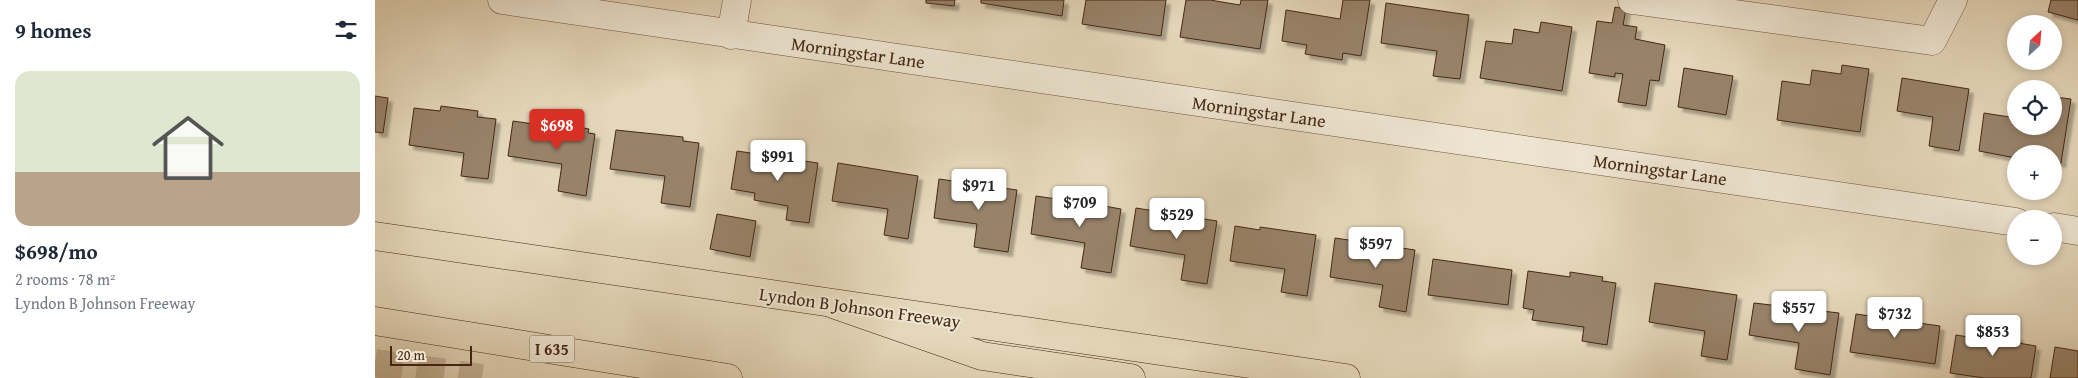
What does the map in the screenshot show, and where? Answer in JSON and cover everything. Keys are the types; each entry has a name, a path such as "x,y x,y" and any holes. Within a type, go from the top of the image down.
{"main road":[{"name":"Lyndon B Johnson Freeway","path":"375,236 1346,378"},
{"path":"833,304 983,356 1131,378"},
{"name":"I 635","path":"375,322 728,378"}],"street":[{"name":"Morningstar Lane","path":"502,0 537,3 731,35 2007,221"},
{"path":"731,35 737,0"},
{"path":"1633,0 1932,41 1953,0"},
{"path":"2062,229 2078,231"}],"building":[{"path":"926,0 955,0 954,6 926,3"},
{"path":"981,0 1064,0 1062,16 981,3"},
{"path":"1086,0 1166,0 1161,36 1082,24"},
{"path":"1186,0 1210,0 1240,5 1241,0 1268,0 1260,49 1180,37"},
{"path":"1343,0 1370,0 1361,56 1343,53 1342,60 1305,54 1307,45 1282,41 1286,10 1340,19"},
{"path":"2051,0 2078,0 2078,20 2048,12"},
{"path":"1386,3 1469,15 1460,79 1433,76 1437,51 1381,43"},
{"path":"1615,7 1626,9 1623,25 1637,27 1635,39 1665,45 1659,81 1650,80 1646,106 1618,102 1623,74 1615,73 1615,77 1589,73 1597,21 1612,23"},
{"path":"1541,22 1572,27 1562,91 1480,78 1486,41 1512,44 1514,29 1539,33"},
{"path":"1842,65 1869,69 1860,132 1777,120 1782,81 1810,85 1812,70 1841,74"},
{"path":"1684,68 1733,76 1726,115 1678,107"},
{"path":"1902,78 1969,89 1959,151 1929,146 1933,117 1897,111"},
{"path":"375,96 388,98 383,133 375,132"},
{"path":"2062,98 2071,99 2062,157 2062,145 2007,145 2007,156 1979,151 1984,113 2007,117 2007,135 2062,135"},
{"path":"441,106 478,111 477,117 496,119 488,179 461,176 464,153 409,145 414,108 440,111"},
{"path":"513,121 547,126 548,121 589,129 588,133 595,134 586,196 558,191 562,164 508,156"},
{"path":"616,130 683,137 683,141 699,143 690,207 661,203 665,176 610,169"},
{"path":"737,151 818,163 809,223 786,220 788,206 754,200 755,193 731,189"},
{"path":"838,163 918,176 908,239 884,235 888,209 832,201"},
{"path":"939,179 1017,190 1008,252 974,247 977,224 934,218"},
{"path":"1036,196 1070,201 1071,197 1094,200 1093,204 1121,209 1111,273 1081,268 1085,243 1031,234"},
{"path":"1136,208 1217,221 1207,284 1181,280 1185,255 1130,246"},
{"path":"717,214 756,221 750,257 710,249"},
{"path":"1235,226 1260,230 1260,227 1316,235 1307,296 1281,292 1285,269 1230,261"},
{"path":"1335,238 1415,250 1406,312 1379,307 1383,285 1330,277"},
{"path":"1433,259 1512,270 1508,305 1428,295"},
{"path":"1528,271 1570,277 1570,272 1603,277 1602,281 1616,283 1607,345 1582,341 1584,327 1532,320 1534,310 1523,308"},
{"path":"1655,283 1737,295 1727,360 1701,356 1705,331 1649,322"},
{"path":"1754,303 1839,313 1830,375 1795,369 1799,343 1749,335"},
{"path":"1856,314 1940,326 1935,364 1850,352"},
{"path":"1982,331 2019,337 2018,343 2036,346 2031,378 1984,378 1950,373 1956,335 1981,339"},
{"path":"2055,347 2078,351 2078,378 2050,378"}],"tunnel":[{"path":"375,363 482,378"}]}
